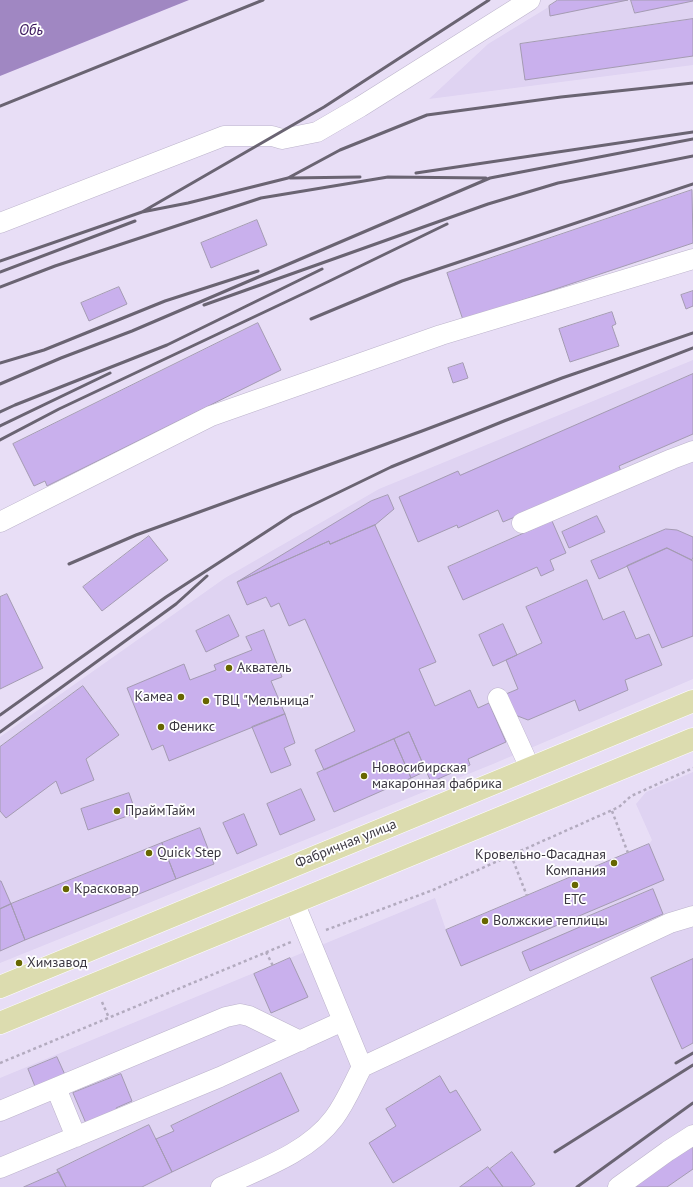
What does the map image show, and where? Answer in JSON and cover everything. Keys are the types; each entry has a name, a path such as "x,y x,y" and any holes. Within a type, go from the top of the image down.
{"main road":[{"name":"Фабричная улица","path":"0,987 693,701"},
{"path":"0,1023 693,739"}],"street":[{"path":"0,223 224,136 272,136 282,138 317,132 360,107 530,0"},
{"path":"0,522 211,416 441,335 693,259"},
{"path":"522,523 672,458 693,451"},
{"path":"498,698 530,768"},
{"path":"294,902 362,1067"},
{"path":"221,1187 292,1154 309,1143 334,1118 362,1067 670,923 693,916"},
{"path":"0,1111 226,1017 240,1014 249,1016 300,1040"},
{"path":"0,1168 208,1082 343,1021"},
{"path":"56,1088 76,1137"},
{"path":"618,1187 668,1150 693,1135"}],"path":[{"path":"630,796 693,768"},
{"path":"612,811 628,853"},
{"path":"511,855 527,896"},
{"path":"266,952 273,966"}],"shaded area":[{"path":"560,0 693,0 693,65 429,99 488,44"},
{"path":"693,360 693,679 493,764 0,963 0,737 225,578 379,489"},
{"path":"693,772 693,1187 0,1187 0,1078 435,898 446,930 649,844 652,840 636,804 646,792"}],"water":[{"name":"Обь","path":"0,0 189,0 0,76"}],"building":[{"path":"558,0 628,0 550,16 549,6"},
{"path":"631,0 693,0 693,1 635,13"},
{"path":"693,19 693,56 525,80 520,44"},
{"path":"692,190 693,243 463,320 447,273"},
{"path":"257,220 267,245 211,268 201,243"},
{"path":"119,287 127,304 89,321 81,303"},
{"path":"693,291 693,306 686,309 681,295"},
{"path":"612,312 616,324 612,326 619,346 570,362 559,329"},
{"path":"258,323 281,370 47,486 45,481 34,486 13,444"},
{"path":"463,363 468,378 453,383 448,368"},
{"path":"693,374 693,434 619,466 621,472 503,522 498,510 458,528 457,525 418,542 399,497 458,471 460,475"},
{"path":"388,495 394,509 375,525 330,544 329,541 237,582 371,501"},
{"path":"597,516 605,532 569,548 562,532"},
{"path":"552,521 566,553 550,560 554,570 541,576 537,567 463,600 448,567"},
{"path":"375,525 436,662 419,669 435,706 470,690 478,708 489,703 506,742 468,759 470,765 431,782 409,732 324,770 315,750 355,731 305,619 289,626 279,603 271,607 266,597 247,605 237,582 329,541 330,544"},
{"path":"666,529 677,530 693,537 692,560 667,548 599,579 591,561"},
{"path":"149,536 168,560 102,611 83,587"},
{"path":"667,548 693,561 693,636 662,648 627,566"},
{"path":"587,580 603,620 624,611 636,639 649,634 662,665 625,680 628,690 579,711 575,700 528,720 515,715 506,694 518,689 506,660 542,643 526,607"},
{"path":"7,594 43,668 0,689 0,597"},
{"path":"229,615 239,636 206,652 196,631"},
{"path":"503,624 517,655 493,666 479,635"},
{"name":"ТВЦ \"Мельница\"","path":"264,630 282,677 271,681 285,714 169,761 163,745 152,750 127,688 184,664 190,680 216,670 214,665 252,650 246,637"},
{"path":"83,686 119,735 86,759 94,780 61,794 56,781 6,818 0,811 0,747"},
{"path":"285,714 295,743 284,748 291,765 271,773 252,727"},
{"path":"409,732 426,771 411,778 394,739"},
{"name":"Новосибирская макаронная фабрика","path":"394,739 411,778 334,812 317,773"},
{"path":"301,789 315,820 280,835 267,804"},
{"path":"129,793 136,813 88,830 81,809"},
{"path":"244,814 257,845 237,854 223,823"},
{"path":"200,828 214,864 176,879 162,843"},
{"path":"162,843 176,879 25,940 11,904"},
{"path":"649,844 664,880 461,966 446,930"},
{"path":"0,881 11,904 0,909"},
{"path":"653,889 663,914 530,971 522,952 589,923 587,917"},
{"path":"11,904 25,940 0,951 0,909"},
{"path":"290,958 308,997 271,1013 254,974"},
{"path":"693,959 693,1043 682,1049 651,978"},
{"path":"57,1057 66,1077 36,1089 28,1069"},
{"path":"281,1073 299,1111 172,1172 156,1139 174,1131 171,1126"},
{"path":"121,1074 132,1101 116,1108 119,1115 88,1128 73,1093"},
{"path":"440,1076 450,1093 456,1090 481,1130 393,1183 369,1143 396,1126 386,1109"},
{"path":"149,1125 172,1172 142,1187 66,1187 57,1170"},
{"path":"693,1145 693,1169 667,1187 632,1187"},
{"path":"512,1152 535,1184 530,1187 503,1187 490,1169"},
{"path":"488,1167 503,1187 460,1187"},
{"path":"59,1172 66,1187 24,1187"}],"railway":[{"path":"0,106 263,0"},
{"path":"0,261 142,212 324,107 489,0"},
{"path":"142,212 188,203 288,178 340,150 427,115 561,97 693,83"},
{"path":"416,173 693,132"},
{"path":"0,384 61,358 132,331 490,178 693,139"},
{"path":"204,305 488,204 558,183 693,156"},
{"path":"290,178 360,177"},
{"path":"0,287 55,266 261,198 388,177 486,178"},
{"path":"311,319 402,281 693,184"},
{"path":"0,272 135,221"},
{"path":"0,440 59,409 447,224"},
{"path":"0,412 167,345 322,269"},
{"path":"0,363 44,350 165,301 258,271"},
{"path":"69,564 136,535 422,431 562,378 693,333"},
{"path":"0,715 166,597 292,515 391,467 504,421 693,348"},
{"path":"0,426 110,373"},
{"path":"0,732 176,604 207,576"},
{"path":"676,1063 693,1053"},
{"path":"555,1152 693,1065"},
{"path":"577,1187 693,1103"}],"place":[{"name":"Акватель","path":"229,668"},
{"name":"Камеа","path":"181,697"},
{"name":"ТВЦ \"Мельница\"","path":"206,701"},
{"name":"Феникс","path":"161,727"},
{"name":"Новосибирская макаронная фабрика","path":"364,776"},
{"name":"ПраймТайм","path":"117,811"},
{"name":"Quick Step","path":"149,853"},
{"name":"Кровельно-Фасадная Компания","path":"614,863"},
{"name":"ЕТС","path":"575,885"},
{"name":"Красковар","path":"66,889"},
{"name":"Волжские теплицы","path":"485,921"},
{"name":"Химзавод","path":"19,963"}]}
